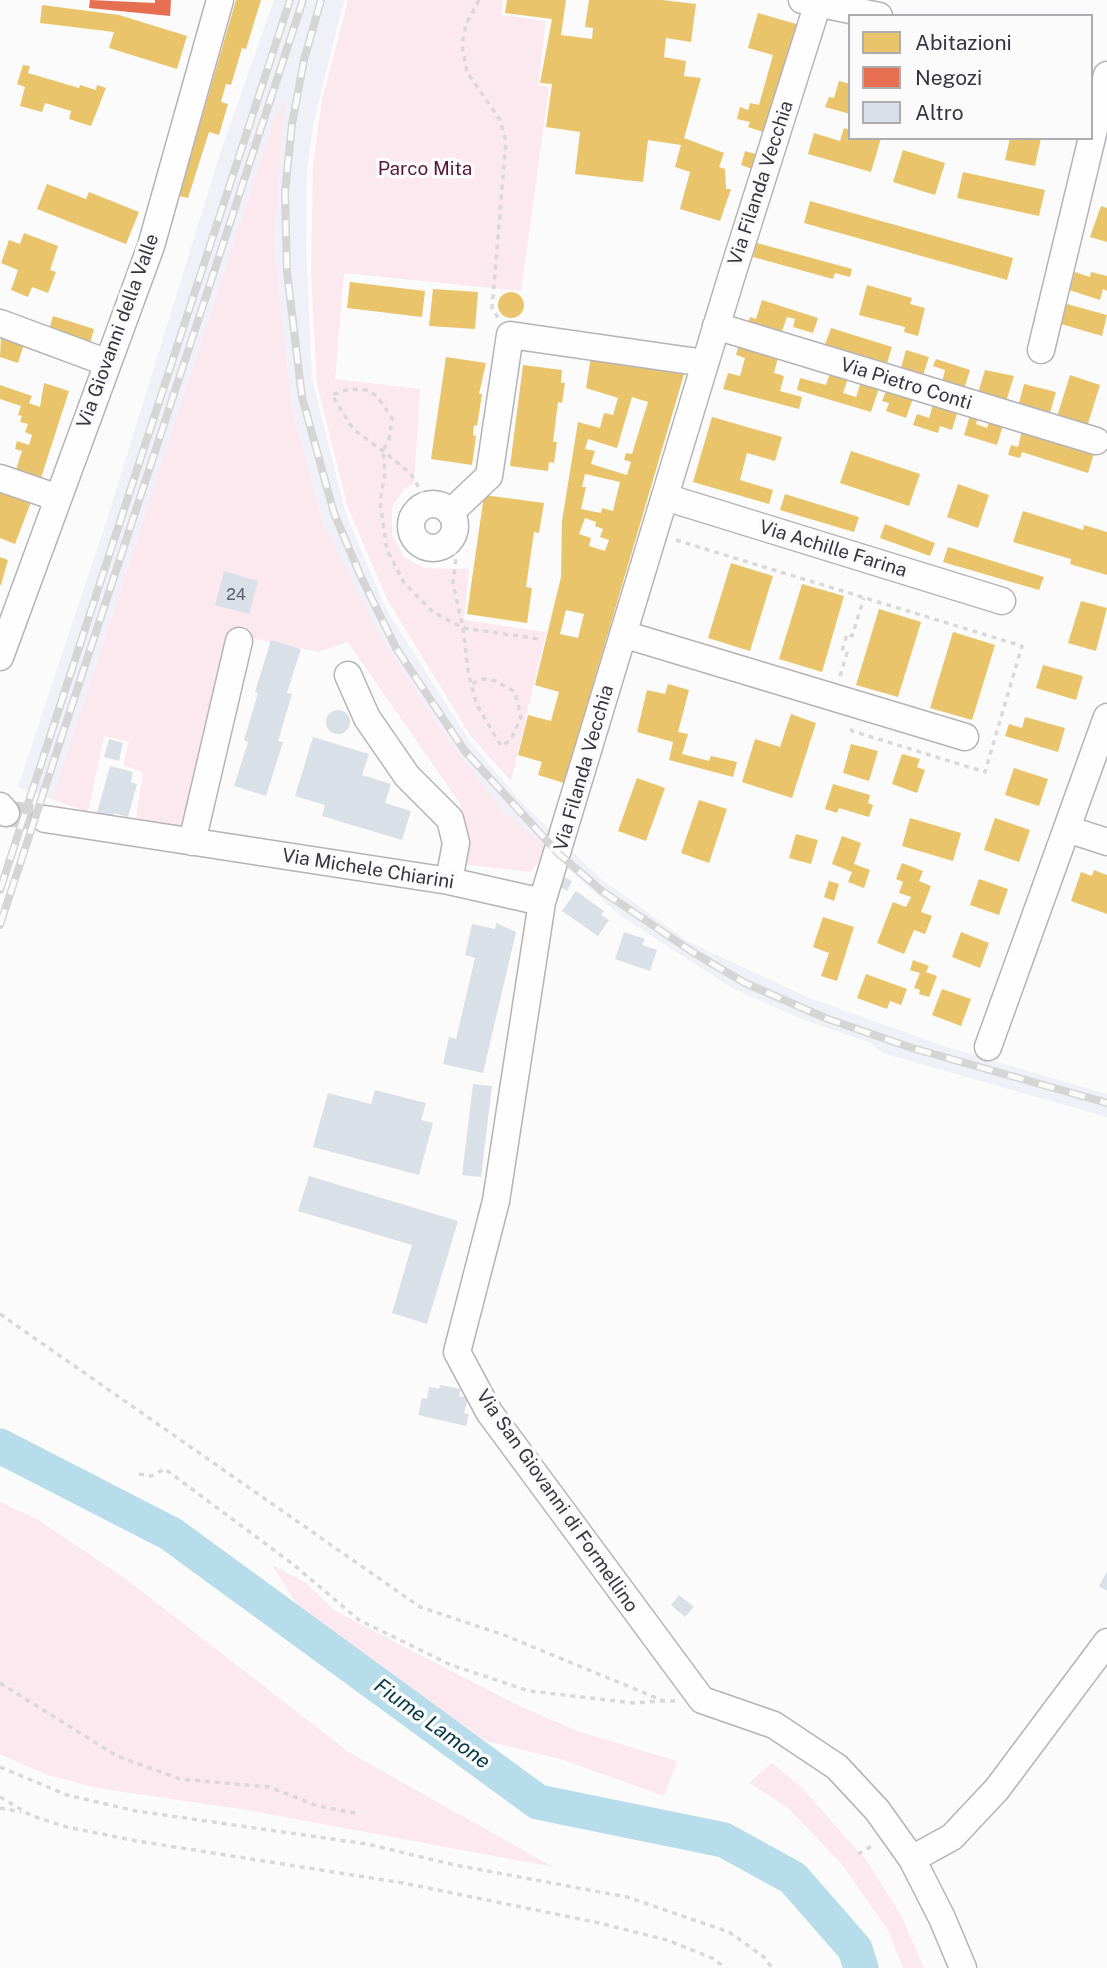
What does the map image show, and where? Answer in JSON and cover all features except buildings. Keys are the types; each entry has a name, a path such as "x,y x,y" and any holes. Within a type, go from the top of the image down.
{"street":[{"name":"Via Giovanni della Valle","path":"0,657 151,246 220,0"},
{"path":"809,1 870,14"},
{"name":"Via Filanda Vecchia","path":"542,902 716,326 809,1"},
{"path":"1093,133 1107,75"},
{"path":"1041,350 1091,140"},
{"path":"0,323 107,363"},
{"name":"Via Pietro Conti","path":"716,326 1096,441"},
{"path":"440,508 456,524 451,540 435,548 426,547 412,534 414,513 440,508 489,475 510,335 705,363"},
{"path":"0,478 58,498"},
{"name":"Via Achille Farina","path":"664,498 1002,601"},
{"path":"623,634 965,737"},
{"path":"192,842 239,640"},
{"path":"348,675 367,718 407,776 450,819 456,843 449,881"},
{"path":"988,1047 1107,717"},
{"name":"Via Michele Chiarini","path":"46,819 449,881 542,902"},
{"path":"1067,829 1107,842"},
{"name":"Via San Giovanni di Formellino","path":"542,902 496,1201 457,1352 489,1412 702,1700"},
{"path":"912,1859 952,1837 997,1789 1107,1642"},
{"path":"702,1700 774,1725 837,1767 877,1810 912,1859 942,1918 963,1968"}],"path":[{"path":"479,0 466,24 462,46 467,72 500,120 506,141 492,308 510,335"},
{"path":"440,508 410,473 383,451 353,429 332,396 349,389 366,390 386,405 392,418 391,430 383,451 385,473 380,502 387,550 404,583 440,616 463,628 540,639"},
{"path":"654,533 1022,646 985,772 852,731 846,724"},
{"path":"451,540 456,558 453,583 471,684 477,705 502,746 511,740 522,717 515,692 496,681 484,679 471,684"},
{"path":"838,683 847,653 842,651 847,634 852,636 864,598"},
{"path":"0,1314 420,1607 504,1635 664,1701"},
{"path":"139,1474 151,1476 165,1469 294,1565 359,1620 451,1665 529,1691 634,1703 702,1700"},
{"path":"0,1682 117,1756 180,1779 269,1787 318,1806 355,1813"},
{"path":"0,1767 67,1795 136,1811 367,1844 455,1865 627,1897 729,1932 764,1957 772,1968"},
{"path":"0,1797 27,1813"},
{"path":"0,1808 27,1813 67,1827 137,1841 315,1867 595,1922 667,1940 712,1958 726,1968"}],"shaded area":[{"path":"274,0 344,0 313,125 307,173 306,244 312,378 345,511 367,565 389,614 471,743 522,803 601,879 689,942 809,998 947,1047 1107,1094 1107,1117 882,1053 871,1043 801,1019 732,988 621,916 502,810 436,722 378,631 323,523 292,408 274,243 284,101 274,118 52,799 18,787 108,516 220,154"}],"green space":[{"name":"Parco Mita","path":"348,0 503,0 501,15 546,21 538,85 549,87 521,291 344,273 335,379 420,389 414,483 404,489 392,507 392,534 404,557 424,568 469,569 464,620 546,632 511,781 470,735 387,599 348,508 317,384 311,273 313,165 322,100"},
{"path":"285,99 274,243 292,408 323,523 378,631 436,722 502,810 547,848 531,872 461,864 461,805 348,642 318,652 234,634 184,829 136,818 143,772 123,765 129,742 104,736 88,812 52,799 274,118"},
{"path":"0,1502 37,1519 127,1580 350,1753 553,1867 247,1810 97,1788 45,1774 0,1754"},
{"path":"272,1565 305,1582 335,1611 513,1703 577,1731 677,1761 664,1796 561,1759 486,1741 396,1682 305,1617"},
{"path":"772,1763 801,1787 866,1860 902,1917 924,1968 903,1968 888,1930 841,1863 787,1807 749,1783"}],"waterway":[{"name":"Fiume Lamone","path":"0,1446 171,1534 538,1802 724,1840 793,1878 855,1949 861,1968"}],"tunnel":[{"path":"6,813 45,819"}],"railway":[{"path":"0,890 290,0"},
{"path":"0,925 303,0"},
{"path":"321,0 304,60 292,124 285,192 287,272 302,397 334,513 361,577 396,648 464,750 559,854 602,891 691,951 745,983 828,1019 912,1048 1107,1103"}]}
